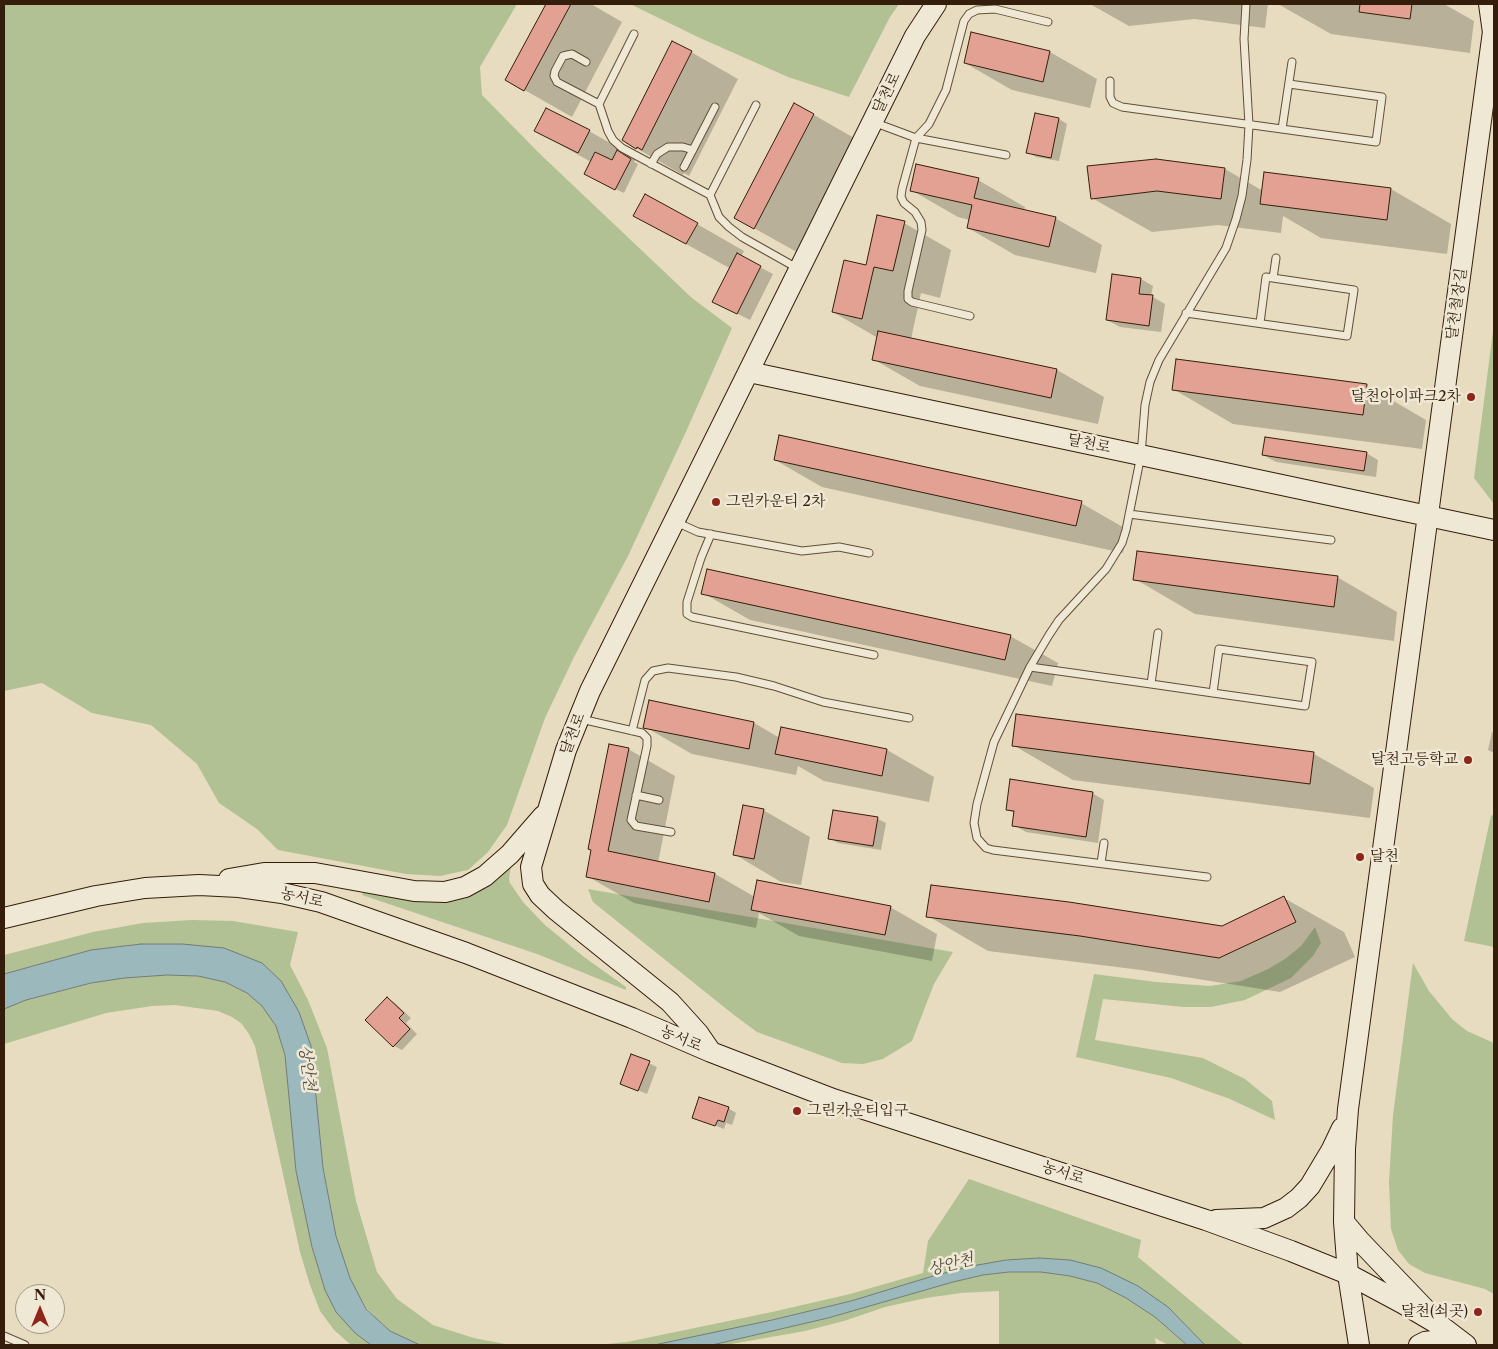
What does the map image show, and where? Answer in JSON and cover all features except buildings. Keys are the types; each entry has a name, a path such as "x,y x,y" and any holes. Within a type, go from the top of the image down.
{"street":[{"name":"달천로","path":"710,1052 698,1033 670,1002 540,895 533,884 531,867 566,750 578,718 915,36 936,4"},
{"name":"달천철장길","path":"1348,1110 1494,29 1490,4"},
{"name":"달천로","path":"749,372 1429,517"},
{"path":"1429,517 1494,530"},
{"path":"198,885 264,874 306,872 414,891 445,892 466,887 485,876 510,854 548,810"},
{"name":"농서로","path":"4,918 96,896 145,888 198,885 239,887 282,893 321,902 494,964 632,1018 710,1052 833,1099 1206,1220 1291,1251 1348,1274 1402,1303 1441,1326 1466,1345"},
{"path":"1206,1220 1264,1218 1286,1208 1299,1198 1331,1151 1348,1110"},
{"path":"1348,1110 1344,1150 1344,1222 1348,1274 1360,1345"},
{"path":"1344,1222 1441,1326"},
{"path":"1419,1345 1425,1342 1441,1340 1453,1340 1466,1345"}],"lane":[{"path":"1206,877 993,850 986,848 977,838 975,832 975,813 989,759 1003,722 1030,667 1048,634 1114,558 1126,530 1141,455 1145,405 1150,382 1159,360 1226,248 1236,219 1242,196 1247,160 1249,125 1244,39 1246,4"},
{"path":"970,316 912,302 907,295 922,230 921,222 915,212 901,198 902,189 916,138 929,124 946,90 964,21 969,14 977,10 995,9 1048,22"},
{"path":"634,34 600,104 608,131 613,140 622,148 710,196 719,217 742,238 800,269"},
{"path":"586,62 572,54 563,56 554,76 557,82 600,104"},
{"path":"1282,129 1292,62"},
{"path":"1110,81 1110,96 1113,104 1122,107 1376,142 1382,97 1289,84"},
{"path":"710,196 756,105"},
{"path":"684,167 715,107"},
{"path":"872,122 916,138 1006,156"},
{"path":"651,164 657,154 668,147 683,147 693,150"},
{"path":"1273,278 1276,258"},
{"path":"1186,313 1347,336 1354,290 1266,277 1260,323"},
{"path":"1129,514 1331,540"},
{"path":"676,522 698,532 802,550 839,547 869,553"},
{"path":"711,534 687,602 687,614 692,617 874,656"},
{"path":"1151,684 1158,633"},
{"path":"1030,667 1151,684 1213,693 1305,706 1312,662 1219,649 1213,693"},
{"path":"632,731 645,680 654,671 668,668 736,677 774,686 823,702 909,718"},
{"path":"578,718 642,733 647,738 647,746 631,816 633,824 671,832"},
{"path":"636,795 659,800"},
{"path":"1101,863 1104,843"},
{"path":"4,1336 25,1345"}],"green space":[{"path":"4,4 517,4 480,67 482,95 540,154 692,298 732,328 628,556 574,657 545,718 507,825 488,852 468,870 440,876 406,874 278,850 257,829 219,803 197,764 151,725 92,713 42,683 4,691"},
{"path":"630,4 899,4 890,17 849,97 788,77 700,38"},
{"path":"1494,323 1494,504 1474,478"},
{"path":"1491,815 1494,816 1494,947 1464,941"},
{"path":"511,865 510,883 523,902 545,925 584,957 626,987 626,990 537,954 362,895 364,891 416,900"},
{"path":"588,889 953,952 934,984 912,1041 883,1059 863,1064 842,1063 757,1032 593,902"},
{"path":"192,920 233,921 298,932 290,965 308,1000 327,1048 356,1201 377,1272 397,1299 433,1325 474,1338 510,1345 420,1345 390,1331 366,1308 350,1278 336,1236 323,1168 315,1091 299,1012 182,944 141,944 91,950 4,974 4,955 93,932 143,923"},
{"path":"1315,927 1321,943 1313,956 1291,978 1245,1000 1211,1007 1184,1007 1103,999 1095,1040 1203,1058 1245,1079 1272,1101 1275,1120 1230,1099 1171,1078 1076,1057 1094,974 1156,982 1210,986 1241,981 1285,959 1301,946"},
{"path":"1413,963 1429,991 1452,1019 1467,1031 1494,1043 1494,1294 1485,1289 1425,1273 1409,1264 1398,1250 1391,1229 1389,1182 1393,1115"},
{"path":"167,975 198,976 225,982 247,993 262,1006 276,1026 285,1055 296,1171 312,1247 325,1290 355,1333 371,1345 351,1345 334,1330 320,1311 300,1252 255,1046 241,1023 218,1011 175,1005 152,1006 106,1013 4,1044 4,1009 26,1000 91,983 124,978"},
{"path":"969,1179 1141,1240 1138,1257 1244,1345 1205,1345 1168,1307 1070,1260 1039,1258 1006,1260 933,1276 851,1301 694,1338 654,1345 597,1345 627,1342 772,1312 850,1294 923,1273 928,1241"},
{"path":"1009,1272 1041,1272 1070,1276 1097,1283 1126,1298 1155,1317 1187,1345 1168,1345 1155,1338 1156,1345 999,1345 999,1291 961,1293 926,1298 885,1307 844,1321 805,1331 726,1345 712,1345 828,1318 953,1282 983,1275"}],"water":[{"name":"상안천","path":"141,944 182,944 224,948 262,963 281,981 299,1012 311,1046 323,1168 336,1236 350,1278 366,1309 390,1331 420,1345 371,1345 355,1333 336,1312 325,1290 312,1247 296,1171 285,1055 276,1026 262,1006 247,993 225,982 198,976 167,975 124,978 91,983 26,1000 4,1009 4,974 91,950"},
{"path":"1039,1258 1070,1260 1101,1268 1138,1286 1168,1307 1205,1345 1187,1345 1155,1317 1126,1298 1097,1283 1070,1276 1041,1272 1009,1272 983,1275 953,1282 828,1318 712,1345 654,1345 851,1301 972,1266 1006,1260"}],"place":[{"name":"달천아이파크2차","path":"1471,397"},
{"name":"그린카운티 2차","path":"716,502"},
{"name":"달천고등학교","path":"1468,760"},
{"name":"달천","path":"1360,857"},
{"name":"그린카운티입구","path":"797,1111"},
{"name":"달천(쇠곳)","path":"1478,1312"}]}
